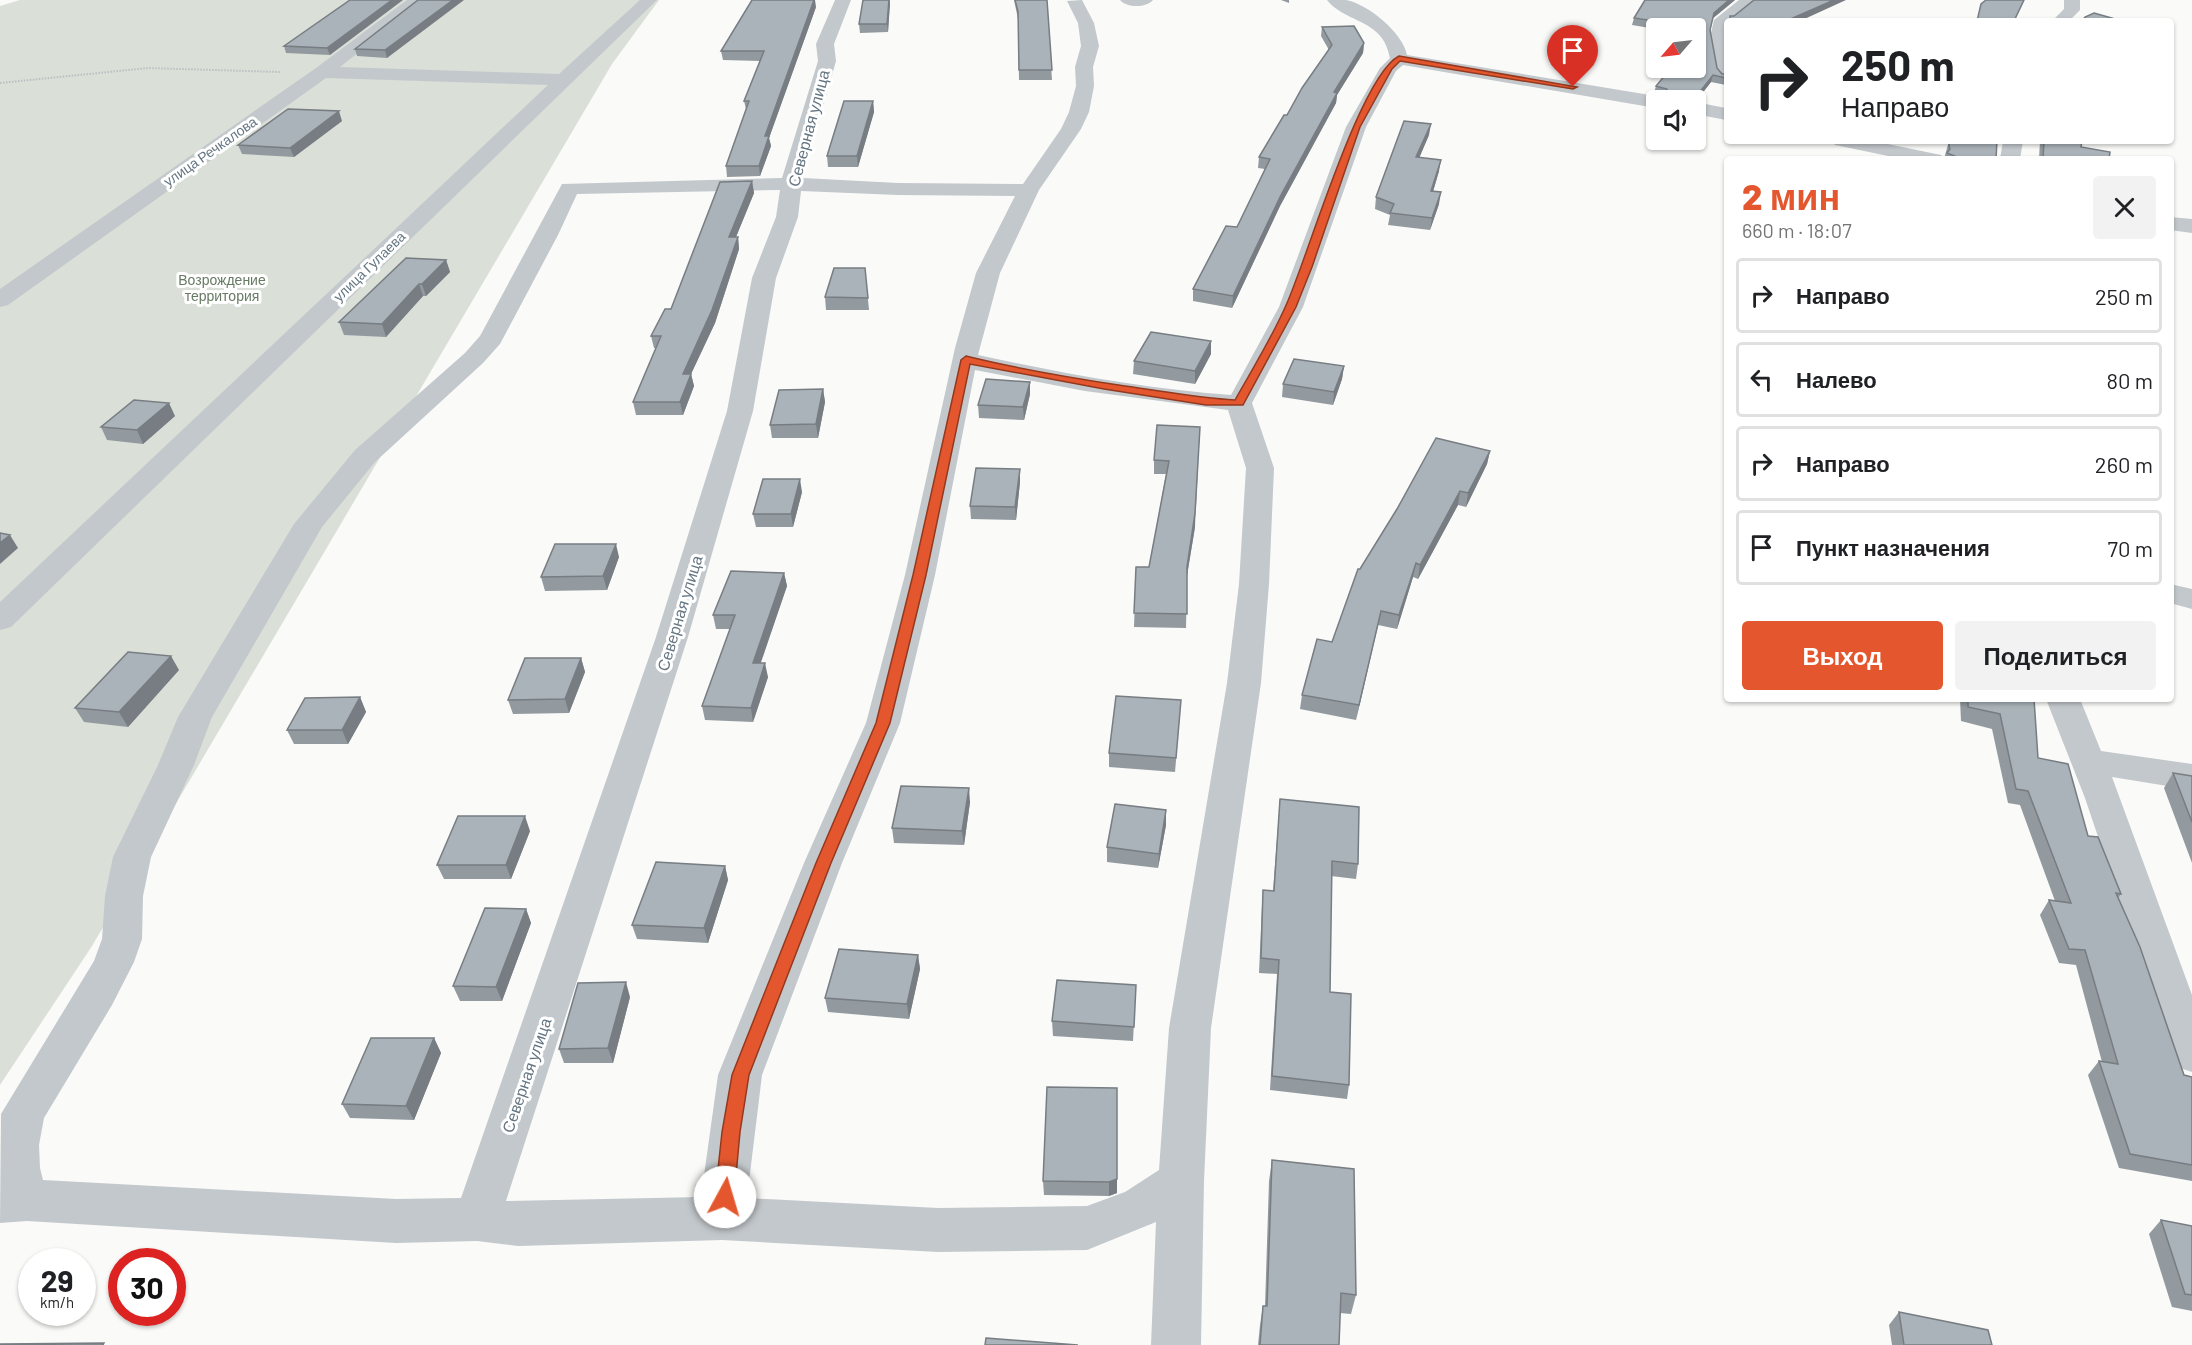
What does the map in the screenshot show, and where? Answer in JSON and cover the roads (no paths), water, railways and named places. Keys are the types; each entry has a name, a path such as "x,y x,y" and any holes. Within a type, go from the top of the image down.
{"street":[{"name":"улица Речкалова","path":"0,300 322,72 417,0"},
{"name":"улица Гулаева","path":"6,609 649,0"},
{"name":"Северная улица","path":"477,1219 672,637 740,411 764,278 787,217 791,184 827,61 825,44 843,0"},
{"path":"723,1218 731,1132 740,1075 824,863 883,723 920,575 967,348 988,273 1029,190 1071,129 1079,112 1085,86 1084,68 1090,46 1080,0"},
{"path":"1128,0 1145,0"},
{"path":"1335,0 1387,32 1398,48 1399,59"},
{"path":"1725,18 1749,0"},
{"path":"2063,18 2074,6 2072,0"},
{"path":"1724,19 1719,37 1724,64"},
{"path":"1399,59 1646,100"},
{"path":"1176,1345 1181,1181 1190,1028 1244,683 1254,584 1260,468 1239,403 1295,297 1356,127 1389,68 1399,59"},
{"path":"322,72 564,80"},
{"path":"1706,109 1724,111"},
{"path":"1857,144 1919,156"},
{"path":"1029,190 898,189 791,184 569,188 547,235 491,339 474,358 365,456 309,524 195,717 176,765 132,857 124,896 122,939 114,962 98,993 23,1114 17,1145 13,1201 396,1221 477,1219 518,1224 723,1218 938,1230 1087,1228 1141,1207 1181,1181"},
{"path":"2174,224 2192,226"},
{"path":"966,360 1104,386 1206,401 1239,403"},
{"path":"2174,594 2192,598"},
{"path":"2064,702 2103,798 2192,1054"},
{"path":"2088,761 2192,777"}],"park label":[{"name":"Возрождение территория","path":"222,288"}]}
